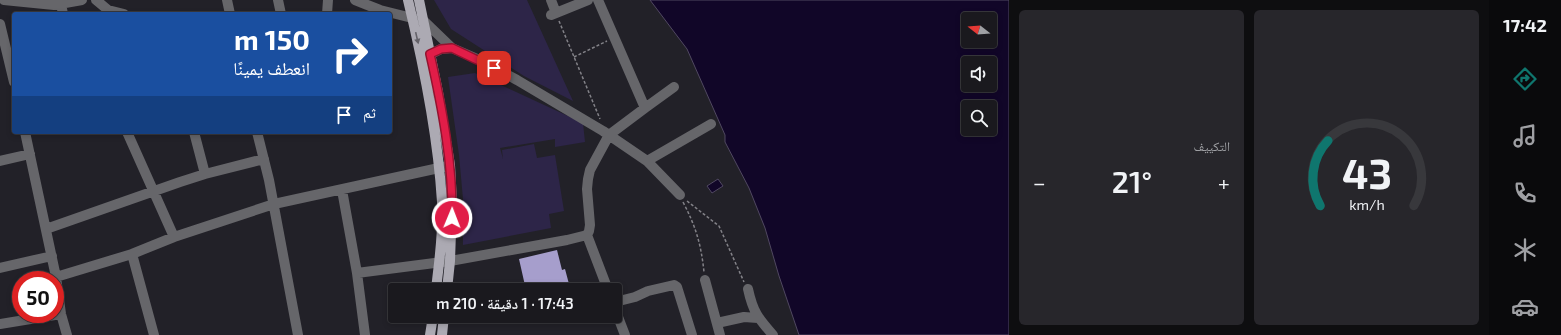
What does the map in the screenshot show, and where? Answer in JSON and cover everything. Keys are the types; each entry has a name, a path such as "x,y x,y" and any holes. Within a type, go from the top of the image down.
{"main road":[{"path":"408,0 429,91 443,203 437,283"},
{"path":"419,0 438,92 450,165 452,202 448,283"},
{"path":"430,335 432,323"},
{"path":"442,335 443,323"}],"street":[{"path":"4,0 48,4 62,9 82,0"},
{"path":"96,0 107,12"},
{"path":"227,0 230,12"},
{"path":"278,0 281,12"},
{"path":"327,12 328,0"},
{"path":"355,0 388,12"},
{"path":"550,0 553,14 588,0"},
{"path":"598,0 645,108"},
{"path":"392,13 424,21 452,48 482,61 517,80 606,133 647,161 680,195"},
{"path":"1,31 12,74"},
{"path":"430,54 441,49 452,48"},
{"path":"357,273 450,261 587,235 590,231 587,189 588,179 590,170 606,133 674,87"},
{"path":"647,161 711,124"},
{"path":"25,134 55,271"},
{"path":"128,134 174,237"},
{"path":"195,134 205,174"},
{"path":"258,134 274,204 298,335"},
{"path":"0,161 30,154"},
{"path":"46,229 205,174 264,159"},
{"path":"64,274 132,254 174,237 274,204 450,165"},
{"path":"342,190 357,273 365,335"},
{"path":"587,235 605,283"},
{"path":"132,254 154,335"},
{"path":"0,268 52,256"},
{"path":"705,280 717,323 717,335"},
{"path":"622,300 648,291 674,285 677,287 692,335"},
{"path":"748,290 752,307 758,318 773,335"},
{"path":"717,323 744,317 758,318"},
{"path":"0,324 12,322"},
{"path":"64,323 67,335"},
{"path":"620,323 625,335"}],"path":[{"path":"553,14 574,57 606,133"},
{"path":"574,57 614,37"},
{"path":"680,195 692,218 702,248 705,280"},
{"path":"680,195 719,226 748,290"}],"shaded area":[{"path":"434,0 527,0 573,101 524,76 451,29"},
{"path":"650,0 1009,0 1009,335 799,335 765,228 749,188 725,142 725,135 687,49"},
{"path":"475,73 583,123 585,142 555,147 555,139 500,148 503,159 502,150 534,144 537,158 555,155 564,211 549,214 551,228 463,245 463,199 459,155 448,77"},
{"path":"718,179 723,186 712,193 707,186"}],"building":[{"path":"557,250 562,270 565,269 569,283 524,283 519,259"}],"route":[{"path":"452,218 450,165 430,54 441,49 452,48 494,68"}]}
